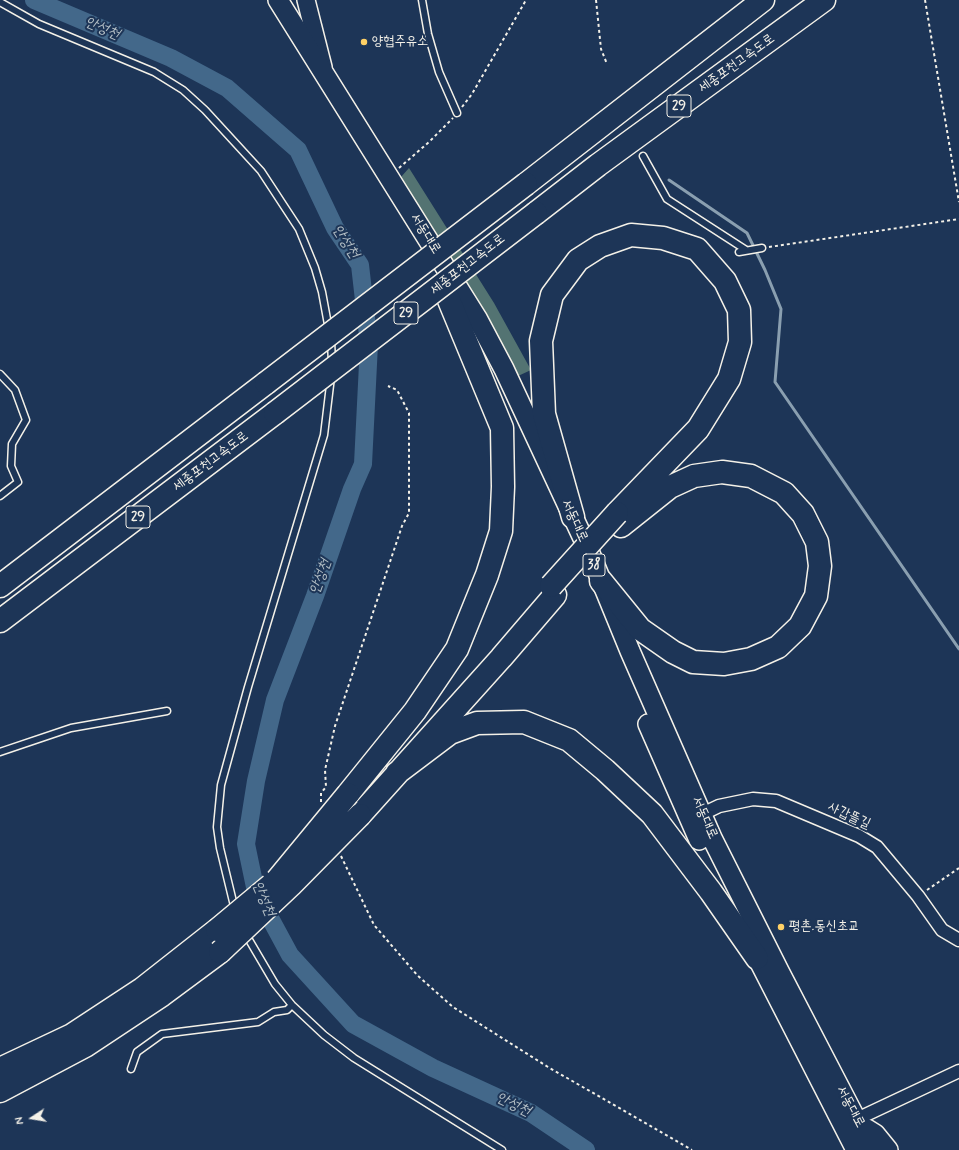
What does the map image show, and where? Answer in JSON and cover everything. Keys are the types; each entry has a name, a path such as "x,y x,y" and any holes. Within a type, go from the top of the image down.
{"highway":[{"name":"세종포천고속도로","path":"0,586 526,184 763,0"},
{"name":"세종포천고속도로","path":"0,621 275,413 604,160 824,0"},
{"path":"0,1070 72,1035 142,989 217,930 277,880 353,803 458,682 553,590 619,519 698,429 729,379 740,342 739,310 726,281 697,249 663,238 631,235 600,246 578,260 552,295 541,341 544,414 573,517"},
{"path":"0,1091 84,1046 162,995 220,952 291,885 353,803 457,649 487,575 501,531 503,487 502,428 446,293"},
{"path":"601,581 640,629 673,652 693,662 724,664 751,659 778,647 800,626 816,596 820,566 817,542 803,514 784,493 751,476 722,472 694,476 670,487 619,519"},
{"path":"397,773 501,658 553,590"},
{"path":"353,803 450,734 478,723 524,722 569,740 606,770 652,814 711,892 757,958"}],"main road":[{"name":"서동대로","path":"264,0 503,387 545,480 672,782 696,817 740,896 859,1122 872,1150"},
{"name":"서동대로","path":"278,0 325,73 476,318 512,386 601,581 696,817 757,958 856,1150"},
{"path":"859,1122 875,1134 888,1150"}],"street":[{"path":"306,0 325,73"},
{"name":"사갑뜰길","path":"696,817 719,806 753,799 776,801 859,836 877,847 918,896 942,930 959,940"},
{"path":"859,1122 959,1071"}],"lane":[{"path":"422,0 428,34 439,72 457,113"},
{"path":"0,2 39,24 154,72 183,90 240,146 282,200 308,248 322,292 330,336 332,366 330,398 324,435 246,695 222,785 217,827 223,867 243,930 275,984 292,1005 324,1035 354,1058 502,1150"},
{"path":"643,156 667,199 748,250"},
{"path":"739,252 762,248"},
{"path":"0,374 16,390 26,420 12,444 11,466 18,482 0,496"},
{"path":"0,752 71,728 167,711"},
{"path":"131,1069 137,1052 162,1034 258,1022 274,1012 287,1010 292,1005"}],"path":[{"path":"389,176 447,126 472,94 526,0"},
{"path":"596,0 602,50 607,64"},
{"path":"925,0 959,202"},
{"path":"762,248 959,219"},
{"path":"322,808 320,793 326,787 325,770 335,726 402,526 409,513 409,413 397,390 388,386"},
{"path":"338,851 374,924 418,976 453,1007 548,1067 692,1150"},
{"path":"918,896 959,868"}],"green space":[{"path":"409,168 494,303 531,370 518,376 462,278 401,177"}],"waterway":[{"name":"안성천","path":"34,0 171,58 227,88 298,150 335,228 360,265 369,344 363,464 352,489 315,596 275,700 256,781 246,844 256,892 290,955 353,1024 433,1068 531,1113 586,1150"},
{"path":"669,180 747,233 765,270 781,309 775,382 959,649"}],"place":[{"name":"양협주유소","path":"364,42"},
{"name":"평촌.동신초교","path":"781,927"}]}
